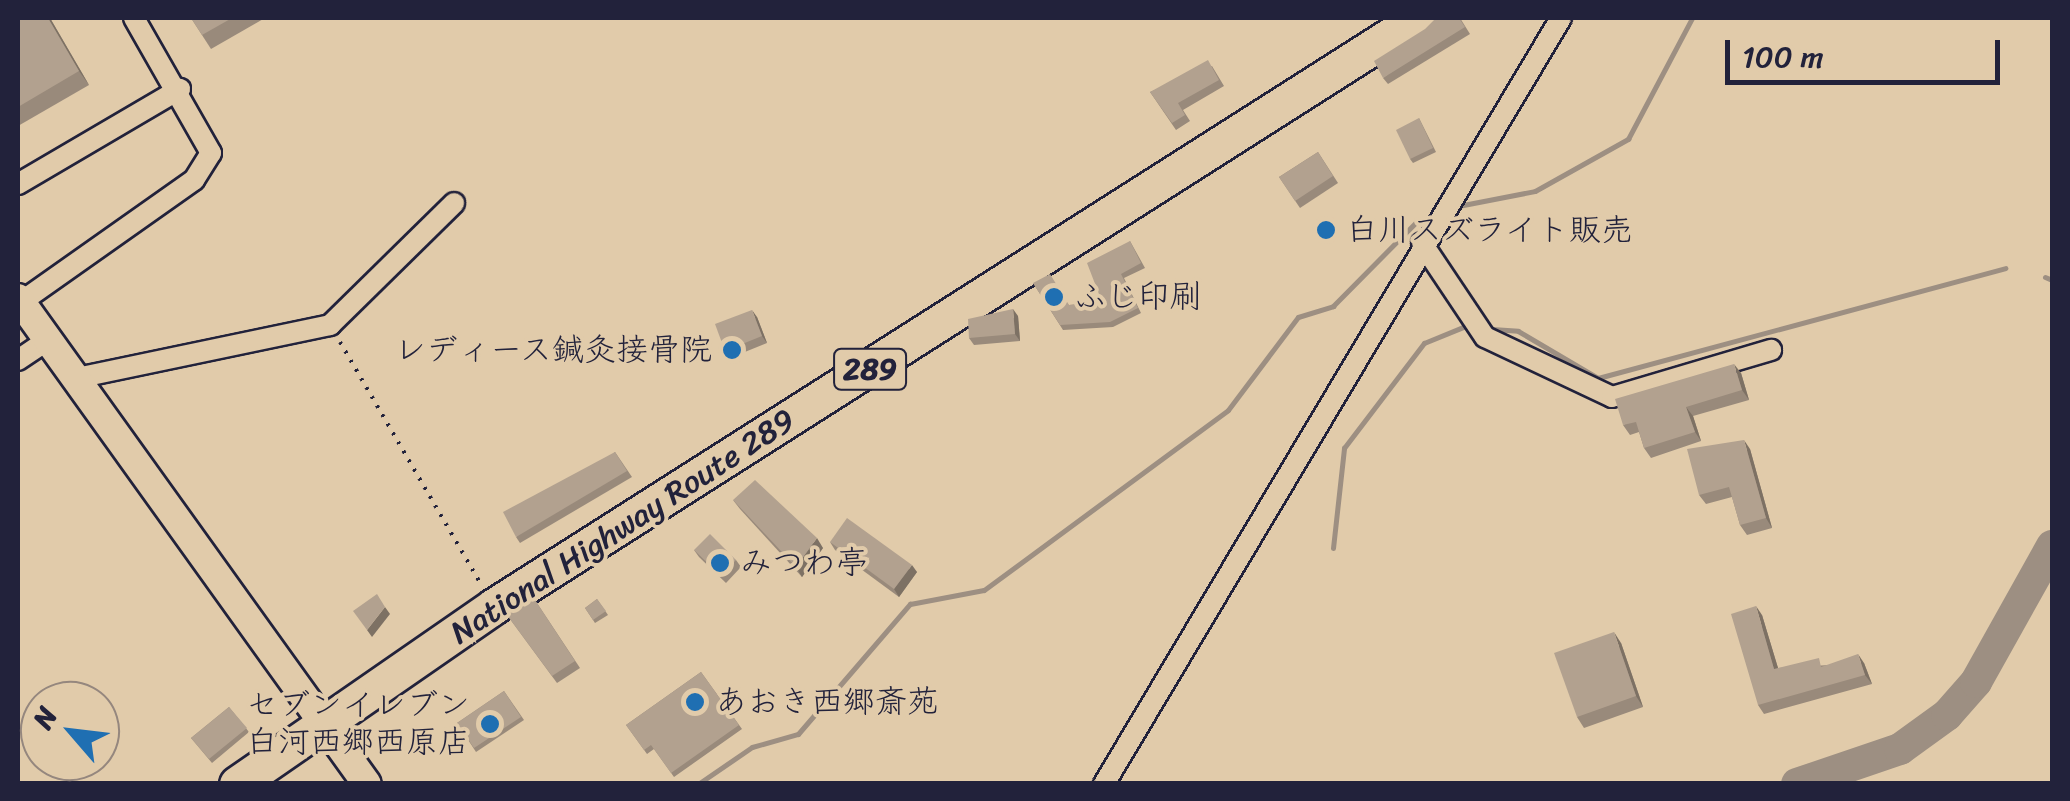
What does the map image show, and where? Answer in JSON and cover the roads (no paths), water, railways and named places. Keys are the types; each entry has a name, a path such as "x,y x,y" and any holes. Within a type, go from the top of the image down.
{"highway":[{"name":"National Highway Route 289","path":"236,784 326,726 494,606 1418,18"}],"street":[{"path":"134,18 180,88 211,153 194,180 19,300 45,342 367,784"},
{"path":"1104,784 1422,244 1561,18"},
{"path":"18,184 180,88"},
{"path":"72,379 330,325 454,203"},
{"path":"1422,244 1485,338 1612,397 1771,350"},
{"path":"18,360 45,342"}],"waterway":[{"path":"1458,206 1535,191 1628,139 1692,18"},
{"path":"698,784 752,747 798,734 910,604 984,590 1228,410 1298,317 1333,306 1417,221"},
{"path":"1492,329 1518,331 1598,378 2005,268"},
{"path":"2045,277 2052,280"},
{"path":"1333,548 1344,448 1424,343 1463,327"},
{"path":"1797,784 1900,749 1947,715 1976,682 2052,546"}],"place":[{"name":"白川スズライト販売","path":"1326,230"},
{"name":"ふじ印刷","path":"1054,297"},
{"name":"レディース鍼灸接骨院","path":"732,350"},
{"name":"みつわ亭","path":"720,563"},
{"name":"あおき西郷斎苑","path":"695,702"},
{"name":"セブンイレブン 白河西郷西原店","path":"490,724"}]}
